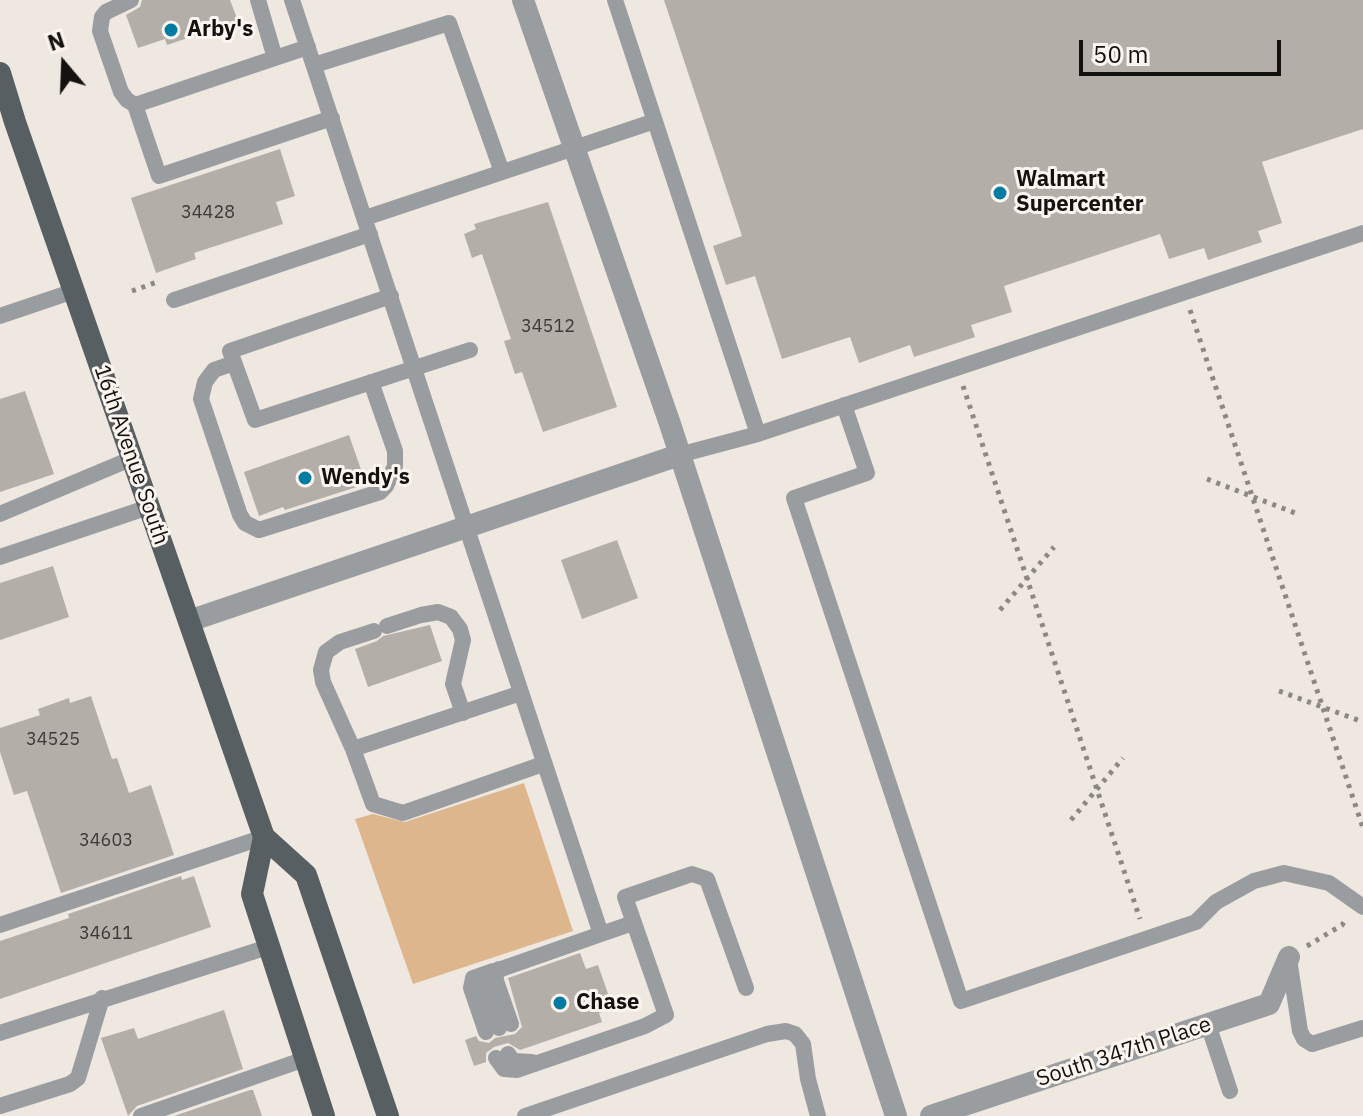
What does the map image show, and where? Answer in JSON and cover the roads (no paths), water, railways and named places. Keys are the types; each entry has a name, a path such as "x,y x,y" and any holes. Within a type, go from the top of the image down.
{"main road":[{"name":"16th Avenue South","path":"0,73 7,125 74,291 264,837 306,875 388,1116"},
{"path":"264,837 252,894 324,1116"}],"street":[{"path":"523,0 679,455 896,1116"},
{"path":"189,621 679,455"},
{"name":"South 347th Place","path":"931,1116 1269,1004 1289,957"}],"lane":[{"path":"131,0 106,12 100,31 121,92 135,105 159,176 332,118"},
{"path":"258,0 275,58"},
{"path":"292,0 601,934"},
{"path":"615,0 758,434"},
{"path":"314,65 449,23 502,172"},
{"path":"135,105 308,47"},
{"path":"174,300 502,172 655,121"},
{"path":"679,455 758,434 1363,233"},
{"path":"0,316 74,291"},
{"path":"391,296 230,351 255,420 470,350"},
{"path":"234,363 214,370 205,382 201,399 240,515 245,523 259,530 380,492 386,486 395,466 395,451 371,382"},
{"path":"844,405 867,473 794,498 961,1001 1196,922 1216,902 1254,881 1284,873 1329,883 1361,906"},
{"path":"0,514 133,458"},
{"path":"0,557 149,507"},
{"path":"463,713 453,684 463,640 460,629 451,617 438,612 421,615 340,642 326,652 321,670 323,682 373,804 403,813 543,764"},
{"path":"353,749 521,693"},
{"path":"0,925 264,837"},
{"path":"537,1062 508,1054 504,1069 517,1070 645,1026 666,1015 625,897 692,874 707,879 746,988"},
{"path":"499,1028 484,986 487,974 633,923"},
{"path":"0,1033 268,947"},
{"path":"1289,957 1300,1031 1304,1039 1312,1044 1363,1028"},
{"path":"0,1106 70,1084 78,1078 102,998"},
{"path":"1208,1024 1230,1091"},
{"path":"525,1116 781,1031 793,1032 801,1041 818,1116"},
{"path":"141,1116 305,1059"}],"place":[{"name":"Arby's","path":"171,30"},
{"name":"Walmart Supercenter","path":"1000,193"},
{"name":"Wendy's","path":"305,478"},
{"name":"Chase","path":"560,1003"}]}
